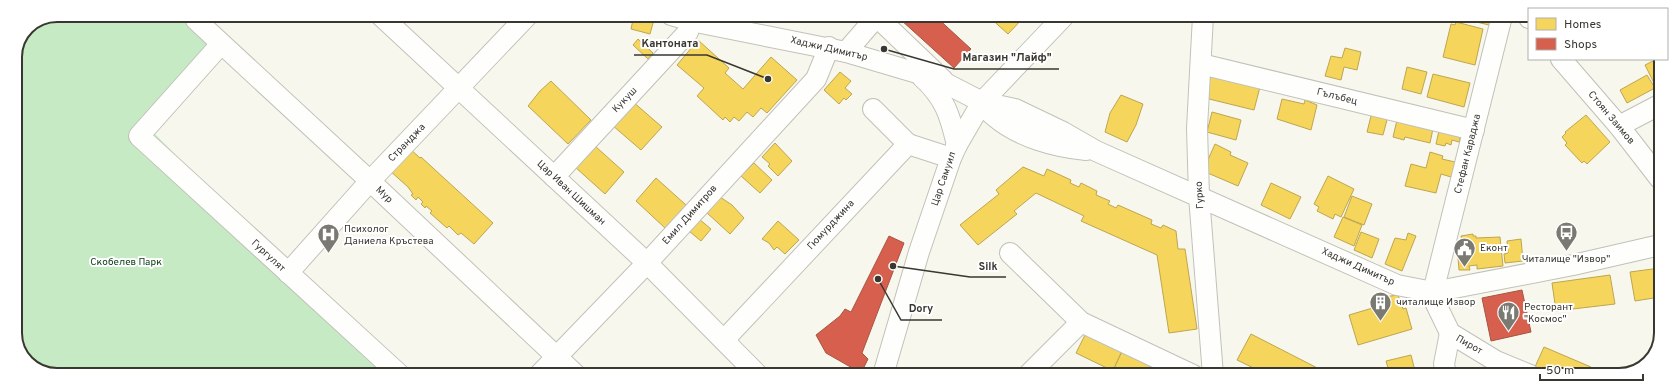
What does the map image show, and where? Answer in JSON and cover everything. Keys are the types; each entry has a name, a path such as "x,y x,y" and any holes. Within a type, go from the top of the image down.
{"street":[{"name":"Мур","path":"198,22 370,181 568,368"},
{"name":"Цар Иван Шишман","path":"387,22 647,263 752,368"},
{"name":"Странджа","path":"288,273 370,181 521,22"},
{"name":"Кукуш","path":"554,177 688,32 691,22"},
{"name":"Хаджи Димитър","path":"696,22 837,50 917,73 947,84 982,102 1015,110 1063,132 1096,151 1396,285 1433,292 1573,265 1654,246"},
{"name":"Емил Димитров","path":"546,368 647,263 816,79 837,50 869,22"},
{"path":"883,22 924,60 947,84"},
{"name":"Цар Самуил","path":"885,368 919,252 954,151 982,102 1058,22"},
{"name":"Гурко","path":"1203,22 1197,128 1199,196 1212,368"},
{"name":"Стефан Караджа","path":"1433,292 1501,22"},
{"name":"Гургулят","path":"221,44 139,136 392,368"},
{"name":"Стоян Заимов","path":"1562,60 1619,126 1654,170"},
{"name":"Гълъбец","path":"1201,64 1474,130"},
{"path":"873,109 908,144 954,151 949,117 939,95 917,73"},
{"path":"1619,126 1654,108"},
{"name":"Гюмурджина","path":"724,340 908,144"},
{"path":"1010,253 1081,322 1177,368"},
{"name":"Пирот","path":"1433,292 1435,302 1450,334 1496,360 1514,368"},
{"path":"1035,368 1081,322"},
{"path":"1445,368 1444,364 1450,334"}],"green space":[{"name":"Скобелев Парк","path":"57,22 206,22 214,37 142,121 296,276 396,368 57,368 43,365 34,359 28,353 22,336 22,57 25,43 32,32 43,25"}],"building: Homes":[{"path":"632,22 653,22 650,34 631,29"},
{"path":"995,22 1019,22 1008,34"},
{"path":"1456,22 1483,29 1475,65 1443,57 1451,24 1455,25"},
{"path":"1477,22 1490,22 1489,25"},
{"path":"638,39 653,53 648,59 633,45"},
{"path":"698,40 729,68 725,73 743,89 771,57 797,80 767,113 761,108 753,117 747,112 739,121 734,117 730,122 725,117 723,120 697,96 704,88 677,65"},
{"path":"1345,48 1361,52 1357,70 1344,67 1341,80 1325,76 1331,56 1342,58"},
{"path":"1654,60 1654,83 1645,65"},
{"path":"1407,67 1427,72 1421,94 1402,89"},
{"path":"840,72 851,81 845,88 852,94 846,100 844,98 839,104 824,90"},
{"path":"1433,74 1470,83 1464,107 1427,97"},
{"path":"1211,75 1260,87 1254,110 1205,98"},
{"path":"1647,75 1654,86 1654,89 1627,103 1620,90"},
{"path":"551,81 591,120 568,144 528,106 540,91"},
{"path":"1121,95 1143,104 1136,125 1127,142 1105,132 1110,113"},
{"path":"1282,99 1304,104 1305,100 1317,105 1311,130 1277,119"},
{"path":"632,101 662,127 641,150 612,125"},
{"path":"1212,112 1241,120 1236,140 1207,132"},
{"path":"1372,112 1388,116 1383,135 1367,132"},
{"path":"1586,115 1610,142 1587,164 1584,161 1582,163 1565,145 1567,143 1562,137 1566,133 1565,132"},
{"path":"1398,116 1434,124 1430,143 1405,137 1404,140 1393,137"},
{"path":"1440,126 1462,131 1459,142 1452,140 1451,145 1446,143 1445,146 1436,144"},
{"path":"775,143 792,161 778,176 768,166 770,164 762,157"},
{"path":"1215,144 1231,152 1230,155 1248,163 1238,186 1203,171"},
{"path":"595,146 624,172 605,194 575,167"},
{"path":"408,147 420,158 421,157 493,223 474,244 461,233 458,235 449,226 447,228 430,213 432,211 426,206 425,208 421,204 423,202 418,197 416,200 411,195 413,194 408,187 389,170"},
{"path":"1430,152 1443,156 1442,159 1455,162 1451,177 1441,174 1436,193 1405,186 1411,164 1426,168"},
{"path":"754,163 772,180 760,193 741,176"},
{"path":"1023,167 1044,176 1047,169 1071,180 1070,183 1079,187 1081,183 1097,191 1096,195 1110,201 1108,204 1116,208 1118,205 1152,220 1151,224 1161,228 1163,225 1176,231 1178,249 1185,249 1197,329 1169,333 1157,255 1081,221 1084,216 1036,193 1014,211 1017,214 978,245 960,225 999,194 996,190"},
{"path":"1328,176 1354,189 1341,217 1335,214 1333,219 1317,211 1319,207 1314,204"},
{"path":"656,178 686,205 665,228 636,201"},
{"path":"1271,183 1301,197 1290,219 1261,205"},
{"path":"1352,196 1372,204 1364,225 1344,217"},
{"path":"720,197 732,205 744,218 730,234 706,212"},
{"path":"1343,217 1362,225 1354,246 1334,237"},
{"path":"699,219 711,229 701,241 689,231"},
{"path":"778,221 799,240 785,254 777,247 774,250 769,243 762,239"},
{"path":"1361,232 1379,239 1372,258 1354,250"},
{"path":"1408,233 1416,236 1402,271 1385,264 1395,238 1406,240"},
{"path":"1473,234 1476,238 1500,237 1503,266 1477,269 1477,265 1469,266 1470,270 1459,270 1458,258 1462,242 1461,236"},
{"path":"1521,239 1523,261 1505,263 1504,254 1508,253 1507,241"},
{"path":"1654,269 1654,298 1635,301 1630,272"},
{"path":"1610,275 1615,304 1556,311 1552,283"},
{"name":"читалище Извор","path":"1398,295 1403,309 1406,308 1412,329 1358,345 1349,315 1376,307 1376,298"},
{"path":"1089,327 1125,344 1114,368 1107,368 1076,353"},
{"path":"1251,334 1317,368 1254,368 1237,360"},
{"path":"1124,347 1162,365 1161,368 1114,368"},
{"path":"1544,347 1591,367 1591,368 1534,368"},
{"path":"1411,355 1414,368 1388,368 1386,361"}],"building: Shops":[{"path":"903,22 942,22 971,49 954,68"},
{"path":"889,236 904,243 862,353 868,359 864,368 852,368 826,353 816,335 840,316 845,309 851,312"},
{"path":"1522,290 1531,332 1491,341 1482,298"}],"place":[{"name":"Магазин \"Лайф\"","path":"884,49"},
{"name":"Кантоната","path":"768,79"},
{"name":"Читалище \"Извор\"","path":"1566,252"},
{"name":"Психолог Даниела Кръстева","path":"328,254"},
{"name":"Silk","path":"893,266"},
{"name":"Еконт","path":"1464,268"},
{"name":"Dory","path":"878,279"},
{"name":"читалище Извор","path":"1381,322"},
{"name":"Ресторант \"Космос\"","path":"1508,332"}]}
